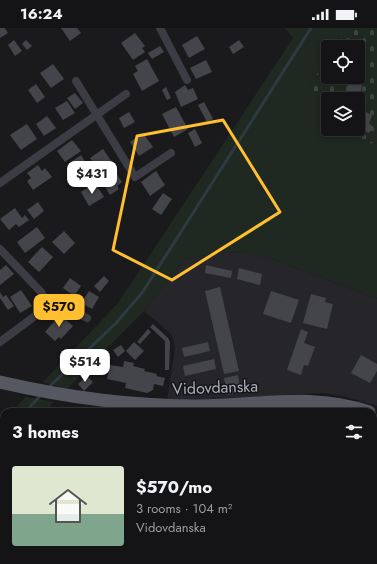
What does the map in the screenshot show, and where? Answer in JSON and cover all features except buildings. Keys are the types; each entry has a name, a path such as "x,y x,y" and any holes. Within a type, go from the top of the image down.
{"main road":[{"name":"Vidovdanska","path":"0,382 61,395 188,408"},
{"name":"Vidovdanska","path":"213,408 311,400 345,404 357,408"}],"street":[{"path":"160,28 188,80"},
{"path":"76,81 135,177 170,153"},
{"path":"0,183 126,94"},
{"path":"0,249 41,292 46,300 54,302 87,318"},
{"path":"0,342 39,313 46,300"}],"highlighted area":[{"path":"223,120 280,212 172,280 113,250 137,136"}],"shaded area":[{"path":"224,252 248,253 275,260 377,299 377,406 343,396 324,393 167,401 175,348 173,338 169,332 144,311 185,259"}],"green space":[{"path":"285,28 345,28 338,40 321,40 321,67 309,87 321,98 321,136 352,136 366,145 377,142 377,299 275,260 248,253 224,252 185,259 144,311 67,389 43,382 118,303 293,38"},
{"path":"345,28 377,28 377,142 366,145 352,136 365,136 365,92 321,92 321,97 309,87 321,67 321,84 365,84 365,40 338,40"},
{"path":"26,397 54,402 48,408 15,408"}],"waterway":[{"path":"48,388 116,323 142,293 311,28"},
{"path":"29,408 41,395"}]}
